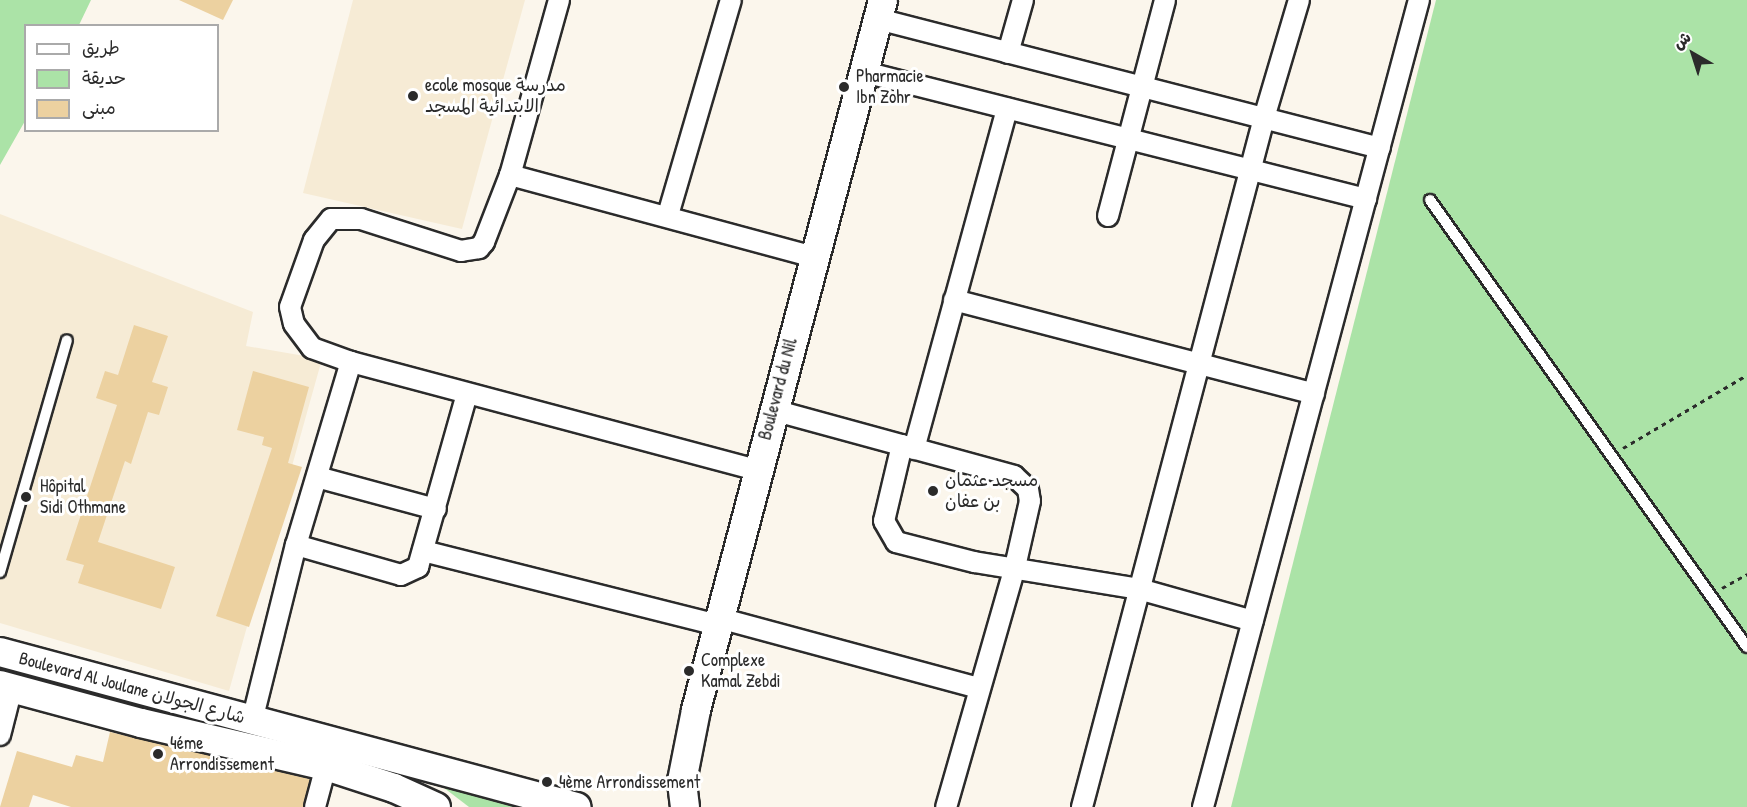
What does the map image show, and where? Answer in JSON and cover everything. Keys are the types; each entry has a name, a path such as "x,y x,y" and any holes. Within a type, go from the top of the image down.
{"main road":[{"name":"Boulevard du Nil","path":"664,807 684,794 718,621 880,9"},
{"name":"Boulevard Al Joulane شارع الجولان","path":"0,652 577,807"},
{"name":"Boulevard Al Joulane شارع الجولان","path":"6,686 326,766 394,788 436,807"}],"street":[{"path":"559,0 510,175 489,233 479,248 470,251 361,219 338,218 322,227 291,307 294,324 312,348 351,362 757,470"},
{"path":"668,215 731,0"},
{"path":"1008,53 1023,0"},
{"path":"1108,216 1165,0"},
{"path":"1082,807 1199,364 1253,170 1264,118 1299,0"},
{"path":"1203,807 1419,0"},
{"path":"880,9 1008,53 1380,148"},
{"path":"864,72 1127,141 1366,199"},
{"path":"1007,108 954,300 884,521 896,542 974,562 1139,589 1253,621"},
{"path":"510,175 668,215 813,257"},
{"path":"954,300 1314,394"},
{"path":"252,721 296,545 351,362"},
{"path":"296,545 401,575 418,567 467,394"},
{"path":"773,410 1014,476 1026,486 1030,501 1015,567 946,807"},
{"path":"317,477 436,509"},
{"path":"423,551 718,621 979,688"},
{"path":"0,735 6,686"},
{"path":"315,807 326,766"}],"lane":[{"path":"1430,200 1747,647"},
{"path":"0,572 68,340"}],"path":[{"path":"1611,455 1747,375"},
{"path":"1710,595 1747,574"}],"shaded area":[{"name":"ecole mosque مدرسة الابتدائية المسجد","path":"353,0 525,0 462,229 303,193"},
{"path":"0,214 253,312 246,346 322,359 229,691 0,623"}],"green space":[{"path":"0,0 91,0 79,24 24,24 24,123 0,165"},
{"path":"1436,0 1747,0 1747,807 1231,807"},
{"path":"439,784 524,807 469,807"}],"building":[{"path":"179,0 233,0 223,20"},
{"path":"134,325 168,336 152,382 168,387 159,415 148,412 131,464 125,461 98,542 175,567 161,609 78,583 84,565 66,560 117,405 96,398 105,371 118,375"},
{"path":"253,371 309,387 288,463 302,467 249,627 216,616 272,448 262,445 264,437 237,430"},
{"name":"4éme Arrondissement","path":"110,732 310,779 303,807 71,807 33,795 29,807 0,807 17,751 72,767 76,755 103,762"}],"place":[{"name":"Pharmacie Ibn Zohr","path":"844,87"},
{"name":"ecole mosque مدرسة الابتدائية المسجد","path":"413,96"},
{"name":"مسجد عثمان بن عفان","path":"933,491"},
{"name":"Hôpital Sidi Othmane","path":"26,497"},
{"name":"Complexe Kamal Zebdi","path":"689,671"},
{"name":"4éme Arrondissement","path":"158,754"},
{"name":"4ème Arrondissement","path":"547,782"}]}
